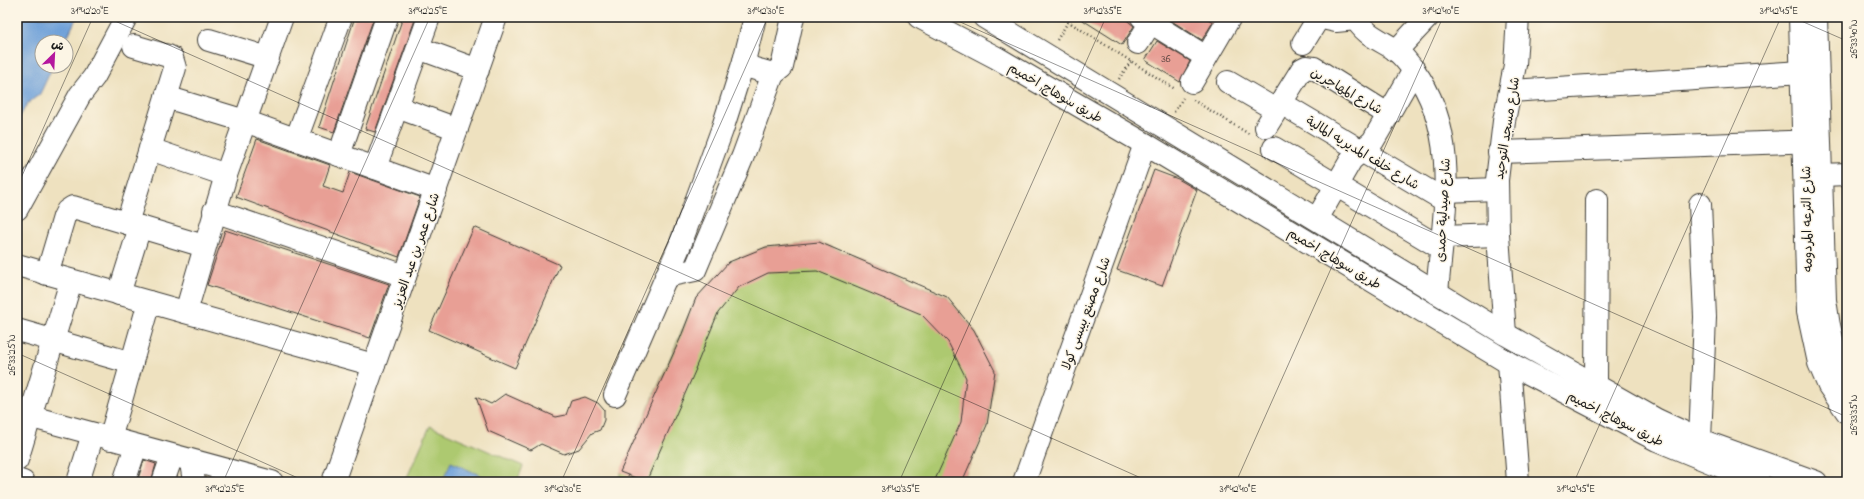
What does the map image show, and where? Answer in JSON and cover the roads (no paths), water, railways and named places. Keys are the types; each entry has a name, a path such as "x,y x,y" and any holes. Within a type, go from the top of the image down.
{"street":[{"path":"80,95 87,73 114,17"},
{"path":"17,209 80,95 94,77 126,17"},
{"path":"186,312 214,211 282,17"},
{"path":"296,140 341,17"},
{"path":"339,155 386,17"},
{"path":"375,168 429,17"},
{"name":"شارع عمر بن عبد العزيز","path":"332,482 496,17"},
{"path":"616,395 666,276 720,137 744,61 755,17"},
{"path":"666,276 695,270 743,156 773,74 782,68 793,17"},
{"name":"طريق سوهاج, اخميم","path":"918,17 997,58 1145,144 1509,363 1657,440 1759,482"},
{"name":"طريق سوهاج, اخميم","path":"984,17 1437,293 1596,386 1657,420 1700,440 1816,482"},
{"path":"1188,88 1229,17"},
{"path":"1303,44 1319,17 1336,21 1355,18"},
{"path":"1396,51 1428,17"},
{"name":"شارع مسجد التوحيد","path":"1506,334 1498,235 1497,189 1499,152 1515,65 1518,17"},
{"name":"شارع الترعه المردومه","path":"1800,17 1802,72 1812,142 1822,174 1825,300 1828,325 1834,354 1847,388"},
{"name":"شارع الترعه المردومه","path":"1816,17 1807,297 1811,331 1819,363 1829,386 1847,412"},
{"name":"شارع صيدلية حمدى","path":"1355,18 1371,36 1396,51 1414,70 1428,93 1438,118 1445,145 1446,172 1437,293"},
{"path":"1138,43 1149,19 1206,57"},
{"path":"209,40 268,58"},
{"path":"119,294 150,149 175,68 175,63 168,56 134,46"},
{"path":"418,48 478,70"},
{"path":"744,61 752,68 773,74"},
{"name":"شارع المهاجرين","path":"1274,114 1302,69 1310,67 1389,115"},
{"path":"1317,219 1351,160 1374,141 1414,70"},
{"path":"1511,92 1802,72"},
{"name":"شارع خلف المديريه المالية","path":"1228,82 1274,114 1362,151 1445,196"},
{"path":"166,97 245,121 436,190"},
{"path":"397,107 457,130"},
{"path":"1499,152 1812,142"},
{"name":"شارع مصنع بيبسى كولا","path":"1024,482 1145,144"},
{"path":"1274,148 1336,186 1441,243 1498,235"},
{"path":"150,149 226,175"},
{"path":"1822,174 1847,174"},
{"path":"1445,196 1497,189"},
{"path":"1596,386 1597,200"},
{"path":"1700,204 1705,317 1700,440"},
{"path":"47,274 67,211 73,207 204,246"},
{"path":"214,211 405,276"},
{"path":"17,265 374,365"},
{"path":"17,460 24,415 53,341 71,281"},
{"path":"78,482 102,437 132,364 149,302"},
{"path":"17,330 132,364"},
{"path":"1509,363 1518,482"},
{"path":"24,415 136,446 186,467 258,480"},
{"path":"124,482 136,446"},
{"path":"163,482 186,467"},
{"path":"17,480 24,482"}],"water":[{"path":"17,17 77,17 69,34 34,34 34,74 49,74 40,94 27,104 17,122"},
{"path":"451,462 493,481 493,482 442,482"}]}
